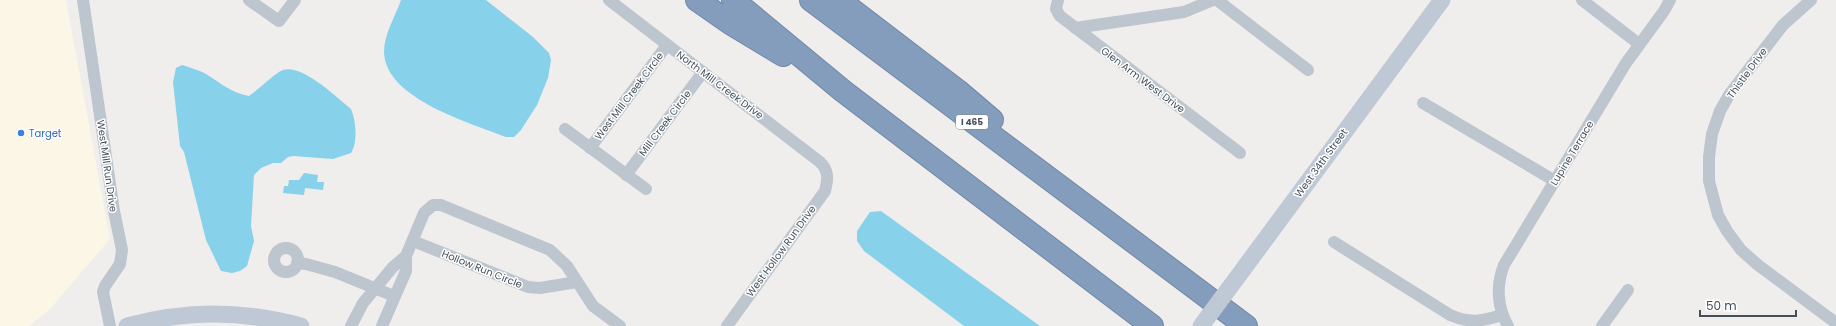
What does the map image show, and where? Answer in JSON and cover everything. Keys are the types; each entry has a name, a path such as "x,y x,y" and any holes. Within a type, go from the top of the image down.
{"highway":[{"path":"697,0 730,23 842,91"},
{"path":"733,0 842,91 1152,326"},
{"name":"I 465","path":"811,0 1246,326"},
{"path":"839,0 958,91 1135,243"}],"street":[{"name":"West Mill Run Drive","path":"83,0 114,211 122,250 120,264 105,286 103,292 110,326"},
{"path":"249,0 277,21 281,20 295,0"},
{"name":"North Mill Creek Drive","path":"609,0 820,162 827,174"},
{"name":"Glen Arm West Drive","path":"1058,0 1056,9 1060,16 1240,153"},
{"path":"1075,28 1184,12 1213,0"},
{"path":"1217,0 1308,70"},
{"name":"West 34th Street","path":"1201,326 1442,0"},
{"path":"1582,0 1639,44"},
{"name":"Lupine Terrace","path":"1505,320 1499,289 1502,271 1626,63 1664,11 1670,0"},
{"name":"Thistle Drive","path":"1811,0 1783,25 1729,95 1720,111 1712,134 1709,160 1709,181 1715,204 1727,231 1737,246 1758,265 1836,323"},
{"name":"West Mill Creek Circle","path":"590,148 667,45"},
{"name":"Mill Creek Circle","path":"626,175 703,72"},
{"path":"1423,103 1555,182"},
{"path":"565,129 646,189"},
{"name":"West Hollow Run Drive","path":"727,326 825,191 828,183 827,174"},
{"path":"351,326 363,303 406,256 424,213 433,205 441,205 550,250 563,261 593,306 620,326"},
{"name":"Hollow Run Circle","path":"413,241 528,287 548,287 577,282"},
{"path":"1334,242 1450,315 1464,321 1475,322 1505,320"},
{"path":"382,326 394,296 406,272 406,256"},
{"path":"297,263 335,272 394,296"},
{"path":"1602,326 1628,290"},
{"path":"127,326 168,316 205,313 246,314 302,326"}],"shaded area":[{"path":"0,0 66,0 110,239 50,309 29,326 0,326"}],"water":[{"path":"401,0 486,0 533,37 549,53 551,60 548,78 537,105 521,130 514,137 506,137 432,107 414,96 399,83 388,69 384,45"},
{"path":"182,65 203,73 237,93 249,96 280,71 291,70 300,72 329,90 351,109 353,114 355,125 355,143 351,153 333,159 293,156 288,157 281,163 273,163 261,168 254,175 251,226 254,241 247,266 240,271 232,273 221,271 206,240 184,152 180,146 173,82 176,68"},
{"path":"304,173 318,175 317,182 324,182 323,190 305,188 304,195 283,193 284,186 288,186 289,180 299,180"},
{"path":"881,211 1040,326 964,326 864,251 857,241 857,231 870,212"}],"place":[{"name":"Target","path":"21,133"}]}
